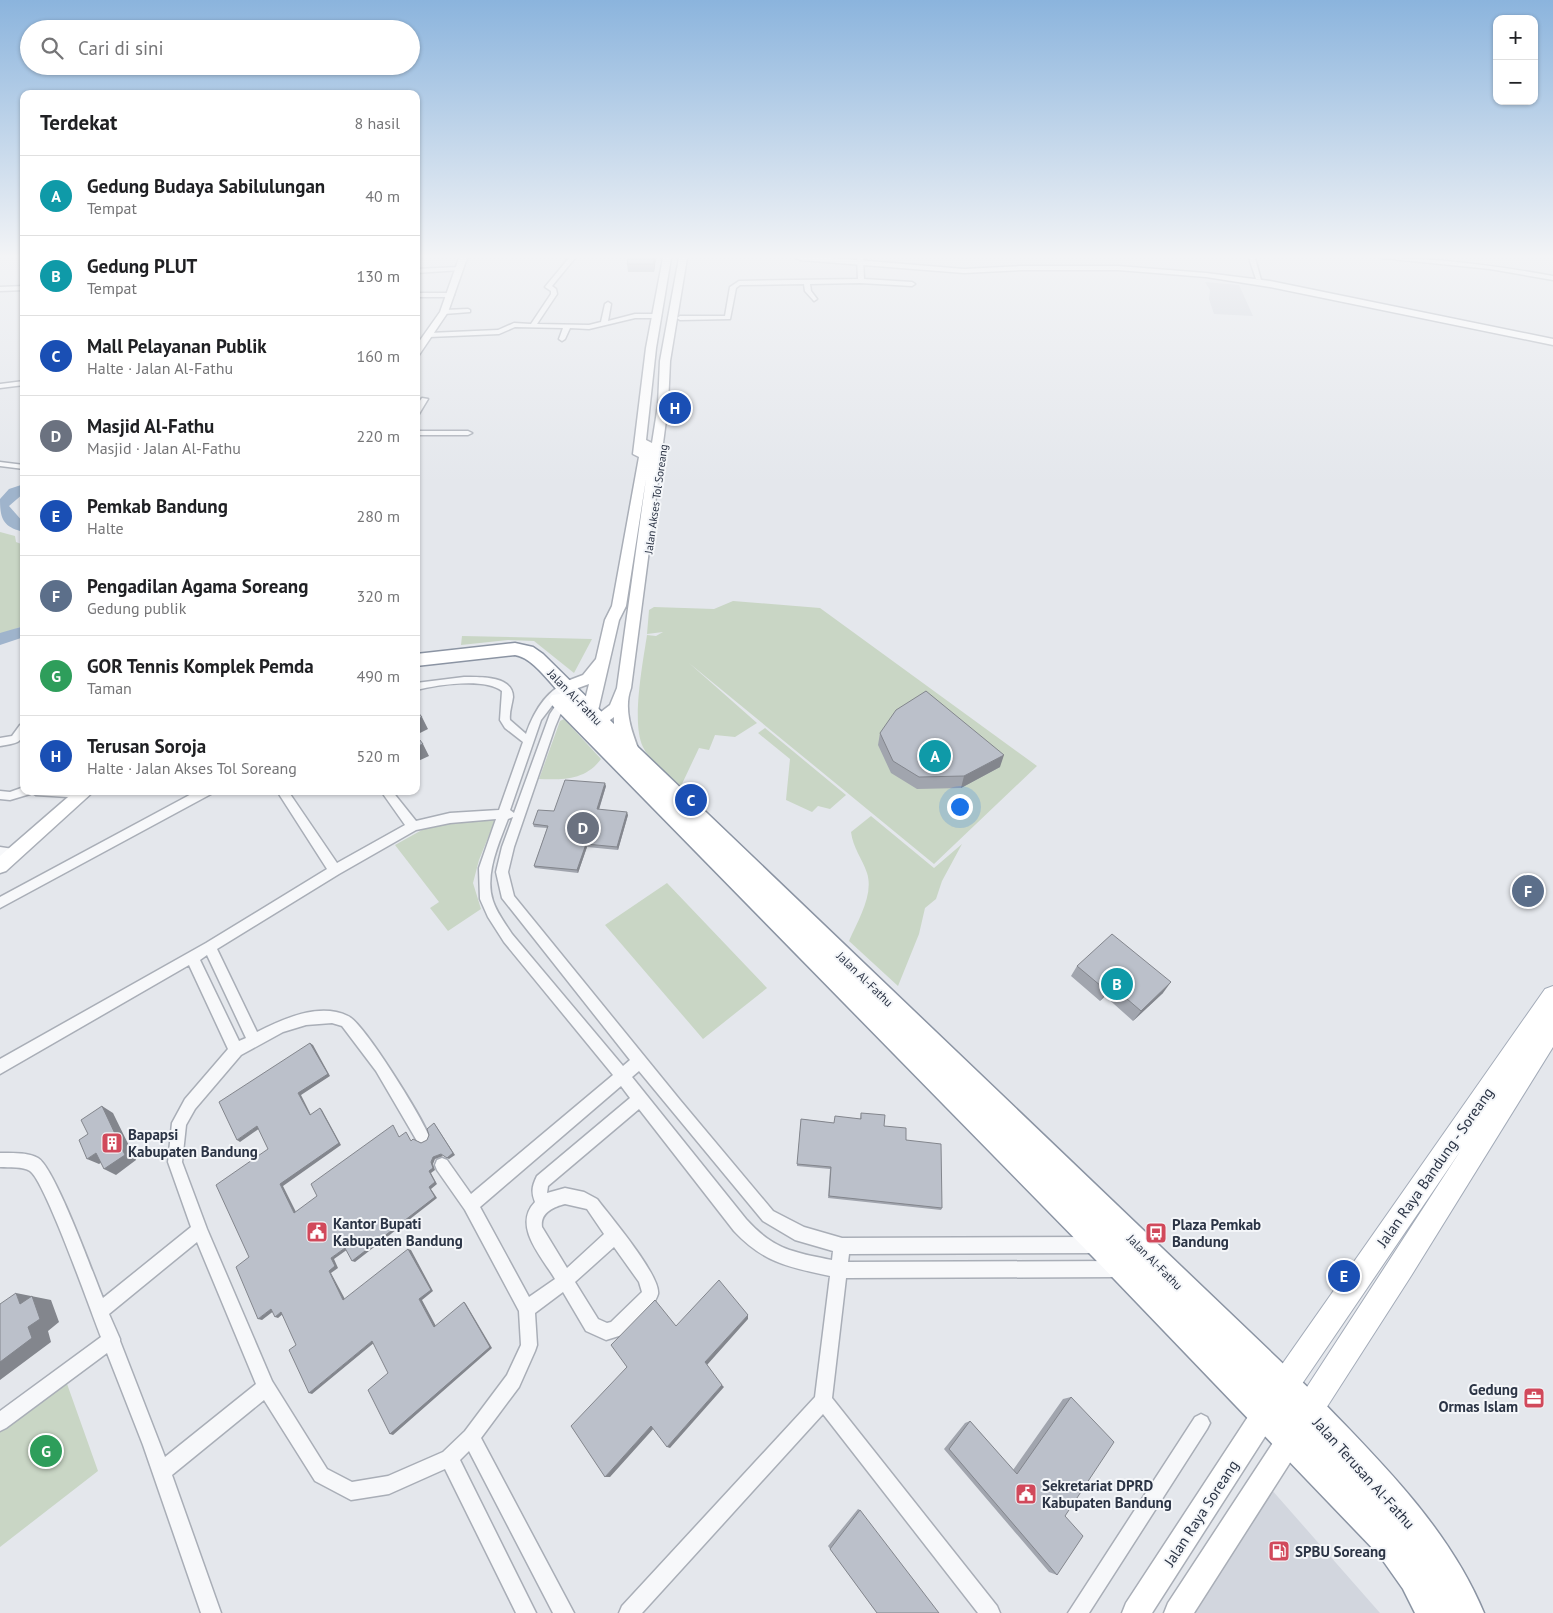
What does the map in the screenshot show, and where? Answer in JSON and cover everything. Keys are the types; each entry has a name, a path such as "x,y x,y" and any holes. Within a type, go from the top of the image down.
{"highway":[{"name":"Jalan Al-Fathu","path":"420,660 506,649 522,650 537,658 564,695"},
{"name":"Jalan Al-Fathu","path":"420,668 513,659 564,695 1299,1424"},
{"name":"Jalan Al-Fathu","path":"592,721 632,754 722,853"},
{"name":"Jalan Terusan Al-Fathu","path":"1299,1424 1392,1542 1416,1576 1434,1613"},
{"name":"Jalan Terusan Al-Fathu","path":"1299,1424 1394,1502 1441,1567 1465,1613"}],"main road":[{"name":"Jalan Akses Tol Soreang","path":"612,620 610,608 645,411 656,333"},
{"name":"Jalan Akses Tol Soreang","path":"632,754 622,726 622,697 633,620 634,596 652,448 654,348 657,333"},
{"name":"Jalan Akses Tol Soreang","path":"592,721 612,620 619,606 652,448 663,405 672,333"},
{"name":"Jalan Akses Tol Soreang","path":"633,620 640,609 653,528 668,404 667,364 676,333"},
{"path":"1516,333 1553,341"},
{"path":"420,347 429,335"},
{"path":"564,695 588,680 606,653"},
{"path":"592,721 616,708 622,697"},
{"path":"0,866 8,853 81,795"},
{"name":"Jalan Raya Bandung - Soreang","path":"1274,1400 1553,996"},
{"name":"Jalan Raya Bandung - Soreang","path":"1299,1424 1402,1267 1553,1026"},
{"name":"Jalan Raya Soreang","path":"1136,1613 1274,1400"},
{"path":"1178,1613 1299,1424"}],"street":[{"path":"429,335 467,333"},
{"path":"562,339 565,333"},
{"path":"0,386 20,384"},
{"path":"420,406 424,399"},
{"path":"420,433 468,433"},
{"path":"0,464 20,467"},
{"path":"420,686 429,683 491,680 501,683 506,690 508,700 505,718 508,725 528,741"},
{"path":"564,695 539,714 485,868 484,887 494,917 508,938 754,1240 789,1259 840,1270 1124,1249"},
{"path":"564,695 550,727 518,814 502,872 508,898 639,1062 768,1216 801,1234 842,1246 1124,1249"},
{"path":"0,742 15,738 20,732"},
{"path":"0,795 10,796 20,793"},
{"path":"0,902 200,795"},
{"path":"285,795 335,870"},
{"path":"389,795 413,826"},
{"path":"0,1067 210,947 335,870 413,826 450,818 518,814"},
{"path":"210,947 253,1039"},
{"path":"192,957 236,1050"},
{"path":"422,1136 381,1066 346,1021 332,1018 306,1019 280,1027 253,1039 236,1050 190,1104 179,1123 175,1162 200,1230 266,1387 321,1475 351,1491 389,1485 449,1458 471,1436 513,1381 529,1345 527,1309 470,1206 442,1165"},
{"path":"470,1206 639,1062"},
{"path":"545,1204 538,1194 542,1182 640,1099"},
{"path":"0,1160 23,1161 34,1164 41,1171 72,1239 112,1339 162,1471 211,1613"},
{"path":"565,1196 584,1200 592,1204 646,1278 650,1287 647,1299 616,1329 606,1332 598,1330 592,1324 534,1229 533,1215 545,1204 565,1196"},
{"path":"100,1311 200,1230"},
{"path":"527,1309 565,1281 615,1235"},
{"path":"629,1613 823,1401 842,1246"},
{"path":"0,1422 112,1339"},
{"path":"162,1471 266,1387"},
{"path":"823,1401 990,1613"},
{"path":"1078,1613 1201,1423"},
{"path":"471,1436 564,1613"},
{"path":"449,1458 526,1613"}],"shaded area":[{"name":"SPBU Soreang","path":"1271,1489 1380,1613 1194,1613"}],"green space":[{"path":"0,532 15,536 16,542 20,544 20,627 0,636"},
{"path":"733,601 820,608 1037,766 934,864 689,663 757,723 735,737 715,735 709,750 699,748 681,786 650,758 643,747 640,736 638,723 639,692 647,635 656,636 663,632 647,634 649,610 654,607 714,609"},
{"path":"462,636 592,639 574,673 534,641 508,640 461,645"},
{"path":"564,719 601,759 595,766 581,775 565,779 539,779 560,721"},
{"path":"765,728 846,795 830,809 818,806 812,812 786,800 790,759 758,733"},
{"path":"871,816 934,868 962,844 942,881 936,899 925,908 919,934 898,986 849,941 867,899 869,881 851,832"},
{"path":"496,818 479,860 473,883 481,909 448,931 430,908 439,902 395,845 429,826"},
{"path":"667,883 767,988 703,1039 605,925"},
{"path":"66,1381 98,1471 0,1547 0,1431"}],"building":[{"path":"926,691 1004,755 964,776 919,777 893,761 880,733 896,710"},
{"path":"565,780 605,783 597,809 627,812 617,847 586,844 577,870 534,866 548,826 533,824 538,810 554,811"},
{"path":"1112,934 1171,982 1141,1011 1112,986 1107,991 1077,966"},
{"name":"Kantor Bupati Kabupaten Bandung","path":"310,1043 328,1074 298,1093 310,1115 320,1108 339,1143 280,1184 294,1213 317,1196 311,1184 393,1125 399,1137 406,1132 411,1141 413,1139 421,1143 427,1140 429,1135 427,1129 434,1123 453,1153 447,1158 441,1154 433,1157 431,1162 433,1168 429,1171 435,1182 429,1187 435,1197 352,1261 345,1248 331,1258 335,1266 329,1271 343,1300 408,1249 431,1290 419,1299 434,1327 464,1302 490,1347 390,1434 368,1390 388,1373 372,1341 309,1393 289,1350 296,1345 281,1312 275,1317 271,1309 258,1319 236,1267 249,1257 216,1185 268,1149 257,1126 237,1140 219,1102"},
{"path":"102,1106 125,1155 104,1169 96,1153 87,1159 79,1140 88,1134 81,1120"},
{"path":"861,1113 885,1115 884,1126 906,1128 906,1140 941,1144 942,1208 829,1196 831,1167 797,1164 801,1119 834,1123 835,1116 861,1119"},
{"path":"719,1280 748,1315 705,1362 722,1385 667,1447 651,1426 605,1477 571,1426 627,1367 611,1345 655,1300 676,1326"},
{"path":"16,1293 20,1304 32,1296 40,1319 28,1327 32,1338 0,1362 0,1304"},
{"name":"Sekretariat DPRD Kabupaten Bandung","path":"1071,1397 1114,1442 1065,1516 1083,1536 1057,1575 949,1449 970,1421 1017,1474"},
{"path":"860,1510 939,1613 877,1613 830,1549"}],"waterway":[{"path":"20,490 14,492 1,506 16,526 20,527"},
{"path":"0,639 20,632"}],"place":[{"name":"Terusan Soroja","path":"675,408"},
{"name":"Gedung Budaya Sabilulungan","path":"935,756"},
{"name":"Mall Pelayanan Publik","path":"691,800"},
{"name":"Masjid Al-Fathu","path":"583,828"},
{"name":"Pengadilan Agama Soreang","path":"1528,891"},
{"name":"Gedung PLUT","path":"1117,984"},
{"name":"Bapapsi Kabupaten Bandung","path":"112,1143"},
{"name":"Kantor Bupati Kabupaten Bandung","path":"317,1232"},
{"name":"Plaza Pemkab Bandung","path":"1156,1233"},
{"name":"Pemkab Bandung","path":"1344,1276"},
{"name":"Gedung Ormas Islam","path":"1534,1398"},
{"name":"GOR Tennis Komplek Pemda","path":"46,1451"},
{"name":"Sekretariat DPRD Kabupaten Bandung","path":"1026,1494"},
{"name":"SPBU Soreang","path":"1279,1551"}]}
